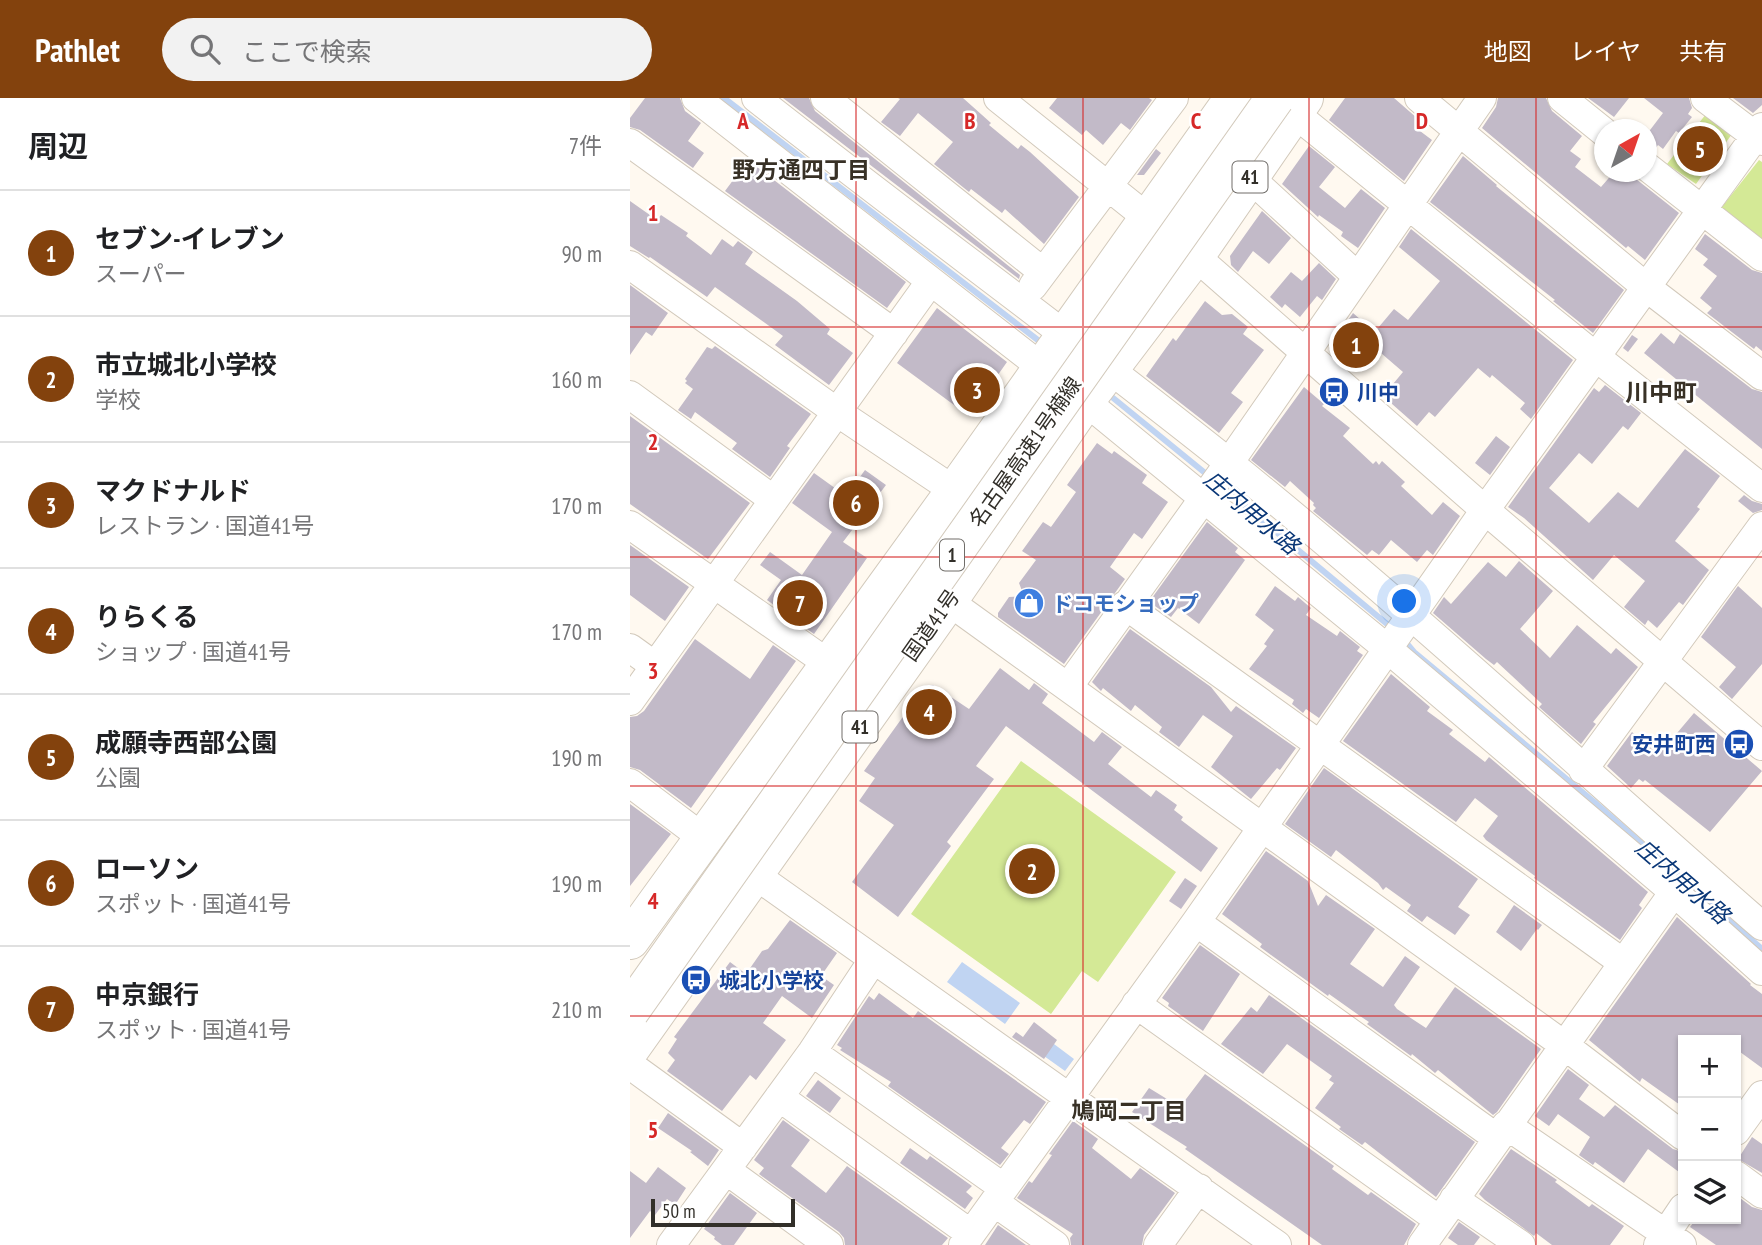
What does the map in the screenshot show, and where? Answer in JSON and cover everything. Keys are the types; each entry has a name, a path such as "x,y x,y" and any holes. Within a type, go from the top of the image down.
{"highway":[{"path":"630,940 955,491 1032,361 1055,329 1149,218 1234,98"},
{"name":"名古屋高速1号楠線","path":"630,976 1257,98"},
{"name":"名古屋高速1号楠線","path":"630,1011 1291,103"},
{"name":"国道41号","path":"630,1049 948,601 1085,401 1195,256 1250,178 1291,103"}],"street":[{"path":"696,98 1085,401 1215,481 1401,633 1583,770 1762,926"},
{"path":"756,98 1110,370 1215,481 1401,633 1674,892 1762,971"},
{"path":"825,98 858,108 1043,272"},
{"path":"998,98 1195,256 1485,510 1762,746"},
{"path":"1419,98 1646,287 1762,376"},
{"path":"1068,687 1482,98"},
{"path":"1562,98 1594,123"},
{"path":"779,1097 967,1239 1196,922 1485,510 1701,210 1760,135 1705,98"},
{"path":"1020,302 1172,99"},
{"path":"1291,103 1407,205 1762,488"},
{"path":"822,150 858,108"},
{"path":"630,144 894,333"},
{"path":"1657,174 1762,257"},
{"path":"1250,178 1358,277"},
{"path":"630,265 837,412 955,491"},
{"path":"630,701 930,282"},
{"path":"630,396 774,500"},
{"path":"630,525 829,664"},
{"path":"1583,770 1762,526"},
{"path":"948,601 1564,1045 1678,1132"},
{"path":"1125,605 1622,962"},
{"path":"630,648 655,666"},
{"path":"630,783 703,838"},
{"path":"755,875 1277,1245"},
{"path":"1422,1245 1674,892"},
{"path":"1196,922 1502,1131 1669,1241 1678,1220"},
{"path":"677,1243 726,1170 812,1052 873,960"},
{"path":"1136,1004 1447,1209 1521,1245"},
{"path":"812,1052 999,1195 1055,1245"},
{"path":"630,1065 743,1147"},
{"path":"1741,1124 1762,1094"},
{"path":"726,1170 829,1245"},
{"path":"1741,1179 1762,1194"},
{"path":"1158,1245 1199,1188"}],"green space":[{"path":"1706,114 1732,134 1696,184 1667,164"},
{"path":"1759,160 1762,162 1762,242 1721,208"},
{"path":"1021,761 1176,872 1098,982 1082,971 1051,1014 911,914"}],"water":[{"path":"962,962 1020,1003 1005,1024 947,982"},
{"path":"1046,1038 1074,1059 1065,1071 1037,1051"}],"building":[{"path":"645,98 680,98 685,111 701,123 688,141 704,153 693,168 640,130 630,127 630,118"},
{"path":"783,98 809,98 815,111 1020,275 1019,279"},
{"path":"898,98 963,98 991,123 989,125 1018,149 1021,145 1030,152 1079,197 1044,244 1005,209 1002,213 971,189 969,192 934,164 953,142 918,113 900,136 881,122 900,99"},
{"path":"1057,98 1152,100 1130,130 1121,123 1103,145 1086,130 1082,135 1049,108"},
{"path":"1345,98 1394,98 1425,125 1420,131 1432,140 1404,181 1329,120"},
{"path":"1498,98 1546,98 1552,111 1582,136 1570,151 1581,159 1575,167 1601,187 1605,182 1640,182 1679,213 1645,260 1628,246 1626,248 1482,128 1496,107"},
{"path":"1588,98 1629,98 1614,117"},
{"path":"1644,98 1689,98 1692,108 1688,114 1692,117 1679,133 1676,131 1663,149 1657,146 1657,121 1663,113"},
{"path":"1733,98 1762,98 1762,105 1753,113"},
{"path":"1309,146 1335,167 1319,187 1345,208 1361,189 1385,208 1358,248 1341,236 1343,232 1319,215 1318,217 1282,184"},
{"path":"1156,149 1161,153 1144,175 1137,175"},
{"path":"1463,156 1624,290 1593,333 1430,202"},
{"path":"748,160 906,282 887,308 725,191"},
{"path":"630,201 657,220 661,215 688,233 686,236 711,255 722,239 733,247 738,241 753,252 745,264 797,301 830,329 827,334 853,353 829,385 775,345 783,336 715,287 707,297 630,246"},
{"path":"1262,211 1291,238 1269,264 1253,251 1238,272 1231,265 1230,256"},
{"path":"1411,229 1573,360 1531,419 1520,409 1525,403 1492,375 1490,378 1478,368 1435,417 1429,412 1417,426 1383,396 1403,372 1367,341 1394,309 1408,320 1440,281 1399,247"},
{"path":"1705,234 1752,270 1762,273 1762,351 1756,346 1754,349 1707,313 1712,308 1700,298 1717,276 1703,265 1708,259 1695,249"},
{"path":"1319,263 1336,279 1322,300 1317,296 1300,317 1285,304 1282,308 1270,297 1291,272 1302,281"},
{"path":"630,285 668,313 652,336 646,332 630,355"},
{"path":"1205,301 1222,315 1232,314 1248,327 1243,334 1264,350 1231,393 1243,402 1219,433 1146,376 1173,338 1176,341"},
{"path":"937,308 1007,362 969,416 897,363"},
{"path":"1353,313 1368,326 1339,357 1329,348"},
{"path":"1661,333 1674,344 1680,334 1752,389 1762,392 1762,449 1644,353"},
{"path":"1632,335 1638,339 1628,352 1623,348"},
{"path":"715,346 811,414 787,446 790,448 770,477 732,449 737,443 695,412 691,419 678,410 693,389 685,383 685,379 707,347 712,349"},
{"path":"1605,385 1641,413 1628,430 1623,426 1592,464 1579,453 1549,488 1589,523 1618,492 1638,508 1685,449 1720,476 1697,507 1700,509 1675,541 1709,570 1683,605 1679,602 1657,628 1648,620 1645,625 1624,607 1645,581 1614,555 1593,580 1508,507 1594,388 1599,392"},
{"path":"1304,387 1324,404 1322,406 1350,428 1343,436 1373,464 1376,461 1379,465 1382,461 1405,482 1401,486 1432,515 1443,502 1460,516 1433,555 1427,550 1417,562 1391,540 1379,555 1372,550 1367,555 1313,511 1316,508 1314,503 1290,481 1285,487 1251,460"},
{"path":"630,416 750,503 708,559 630,504"},
{"path":"1496,436 1510,447 1490,475 1475,463"},
{"path":"1097,443 1112,454 1114,451 1147,475 1142,483 1168,502 1142,539 1134,533 1110,567 1125,579 1064,664 998,617 998,613 1009,597 1024,596 1019,583 1036,560 1022,551 1043,522 1051,527 1076,492 1067,485"},
{"path":"865,470 886,485 843,542 867,558 814,634 767,600 781,580 760,565 770,552 802,575 832,532 792,503 814,473 846,496"},
{"path":"1744,495 1762,504 1762,510 1753,513 1738,501"},
{"path":"1207,522 1238,548 1235,552 1245,560 1199,624 1178,608 1171,617 1149,602"},
{"path":"630,545 689,587 665,621 630,595"},
{"path":"1519,561 1553,591 1520,629 1550,658 1577,625 1611,654 1616,648 1638,667 1593,722 1596,724 1581,744 1539,707 1542,704 1497,662 1494,665 1486,659 1433,613 1444,597 1451,604 1488,562 1506,577"},
{"path":"1275,586 1295,601 1298,597 1311,608 1306,615 1337,636 1340,631 1360,647 1357,651 1363,655 1319,718 1306,709 1303,713 1292,704 1294,700 1249,669 1267,646 1264,644 1274,630 1255,615"},
{"path":"1738,586 1762,608 1762,664 1732,699 1719,687 1736,667 1701,637"},
{"path":"1130,629 1211,687 1231,712 1236,706 1296,748 1280,770 1277,768 1251,799 1211,767 1233,736 1203,715 1179,747 1159,732 1162,727 1135,705 1131,711 1092,682"},
{"path":"695,639 750,679 773,645 796,661 691,808 640,770 630,767 630,717 644,711"},
{"path":"1000,668 1029,690 1034,683 1048,694 1042,703 1094,742 1102,732 1122,747 1108,764 1151,797 1156,790 1177,805 1174,810 1183,817 1181,820 1218,848 1201,872 1006,726 976,766 994,779 947,842 951,846 898,917 852,882 894,825 859,801 875,778 864,771 925,686 933,685 969,709"},
{"path":"1391,674 1430,707 1427,711 1453,730 1449,734 1485,762 1489,757 1648,892 1639,905 1642,908 1620,940 1486,840 1483,836 1498,816 1475,798 1456,822 1343,741"},
{"path":"1694,713 1762,771 1710,832 1645,780 1643,782 1639,779 1631,788 1607,766 1632,732 1652,749 1665,734 1672,739"},
{"path":"1324,768 1478,879 1458,907 1470,915 1455,935 1427,916 1422,922 1407,911 1411,905 1386,887 1383,890 1336,850 1331,857 1285,824"},
{"path":"630,804 671,834 630,886"},
{"path":"1266,851 1308,881 1318,906 1326,895 1375,929 1350,964 1383,987 1405,956 1420,967 1394,1005 1397,1009 1426,1028 1455,987 1541,1049 1497,1112 1493,1115 1438,1070 1435,1073 1412,1054 1411,1056 1367,1024 1369,1022 1260,947 1262,944 1222,914"},
{"path":"1185,878 1197,886 1181,909 1169,901"},
{"path":"1514,905 1542,925 1521,951 1496,932"},
{"path":"1677,917 1762,994 1762,1068 1741,1053 1741,1035 1678,1035 1678,1103 1642,1078 1640,1082 1589,1040"},
{"path":"790,920 837,953 821,976 834,985 812,1018 782,996 763,1023 786,1040 756,1080 750,1075 722,1111 667,1071 675,1060 668,1053 677,1039 674,1037 730,962 746,974 762,951 768,949"},
{"path":"1200,945 1240,974 1203,1031 1168,1006 1169,1003 1162,998"},
{"path":"879,993 913,1018 918,1011 1046,1102 1030,1124 1024,1120 1001,1148 1009,1154 1000,1165 888,1086 891,1082 840,1050 842,1048 837,1045 869,996 874,1000"},
{"path":"1269,995 1475,1142 1436,1197 1365,1142 1362,1145 1339,1129 1341,1127 1315,1108 1334,1083 1329,1080 1332,1076 1287,1044 1263,1074 1221,1044 1251,1007 1257,1012"},
{"path":"1034,1022 1057,1040 1044,1059 1012,1037 1016,1032 1023,1037"},
{"path":"1568,1069 1589,1085 1579,1099 1604,1117 1615,1105 1678,1150 1678,1171 1648,1149 1624,1183 1595,1162 1593,1165 1579,1155 1590,1137 1558,1114 1549,1126 1535,1116"},
{"path":"1205,1074 1334,1166 1332,1169 1368,1195 1371,1192 1416,1224 1404,1245 1322,1245 1185,1149 1187,1147 1132,1112 1149,1088 1180,1107"},
{"path":"818,1080 841,1098 830,1113 806,1096"},
{"path":"668,1113 719,1150 708,1166 690,1152 692,1151 658,1128"},
{"path":"783,1120 810,1140 791,1166 826,1193 847,1166 948,1238 942,1245 845,1245 839,1232 759,1174 764,1168 754,1160"},
{"path":"1073,1121 1098,1139 1092,1148 1131,1179 1140,1168 1175,1193 1144,1235 1142,1245 1071,1245 1070,1238 1073,1234 1017,1198 1029,1181 1032,1183"},
{"path":"1752,1137 1762,1144 1762,1173 1741,1161 1741,1154"},
{"path":"910,1148 927,1160 930,1156 972,1186 966,1192 973,1198 965,1209 900,1163"},
{"path":"1511,1149 1557,1180 1555,1182 1589,1207 1592,1204 1624,1226 1610,1245 1552,1245 1536,1233 1534,1236 1485,1200 1479,1194"},
{"path":"658,1167 686,1188 675,1205 667,1199 655,1215 650,1211 630,1238 630,1171 646,1183"},
{"path":"730,1193 757,1213 734,1245 722,1245 704,1229"},
{"path":"1741,1199 1762,1210 1762,1245 1716,1245 1690,1227 1692,1224 1741,1224"},
{"path":"1459,1222 1480,1237 1474,1245 1458,1245 1448,1238"},
{"path":"998,1225 1026,1245 985,1245"}],"waterway":[{"name":"庄内用水路","path":"724,98 1043,344"},
{"name":"庄内用水路","path":"1107,393 1210,477"},
{"name":"庄内用水路","path":"1221,486 1393,629"},
{"name":"庄内用水路","path":"1403,639 1414,652 1593,801 1762,949"}],"place":[{"name":"成願寺西部公園","path":"1700,149"},
{"name":"セブン-イレブン","path":"1356,345"},
{"name":"マクドナルド","path":"977,390"},
{"name":"川中","path":"1334,392"},
{"name":"ローソン","path":"856,503"},
{"name":"中京銀行","path":"800,603"},
{"name":"ドコモショップ","path":"1029,603"},
{"name":"りらくる","path":"929,712"},
{"name":"安井町西","path":"1739,744"},
{"name":"市立城北小学校","path":"1032,871"},
{"name":"城北小学校","path":"696,980"}],"district":[{"name":"野方通四丁目","path":"801,169"},
{"name":"川中町","path":"1661,392"},
{"name":"鳩岡二丁目","path":"1129,1110"}]}
